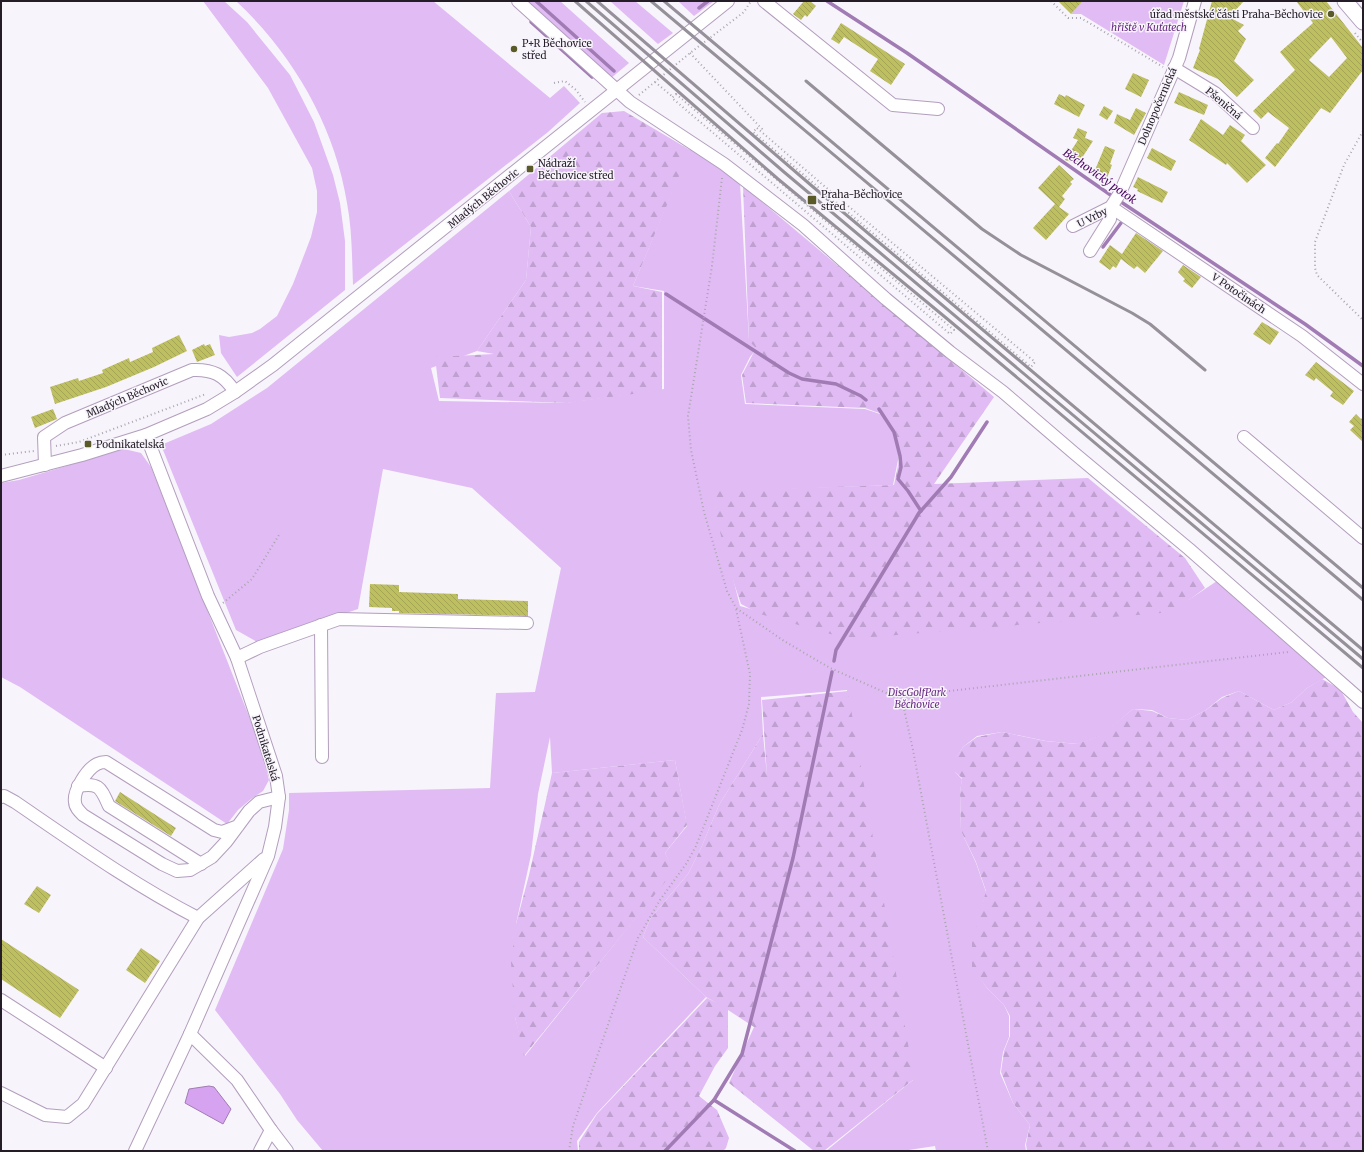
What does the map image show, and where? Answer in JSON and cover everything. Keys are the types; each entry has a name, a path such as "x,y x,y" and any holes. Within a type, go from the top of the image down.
{"main road":[{"path":"1345,1 1363,22"}],"street":[{"path":"518,1 630,102 724,164 803,225 886,299 950,352 1003,392 1074,454 1189,549 1363,702"},
{"name":"Mladých Běchovic","path":"1,476 45,465 146,435 206,409 232,387 285,355 728,1"},
{"path":"764,1 893,105 938,109"},
{"name":"Dolnopočernická","path":"1090,251 1110,219 1115,200 1174,68 1195,1"},
{"name":"Pšeničná","path":"1174,68 1215,93 1253,128"},
{"name":"U Vrby","path":"1073,226 1115,200"},
{"name":"V Potočinách","path":"1115,200 1302,336 1363,384"},
{"name":"Mladých Běchovic","path":"43,449 44,437 65,423 192,370 204,370 216,373 232,387"},
{"name":"Podnikatelská","path":"135,1151 190,1034 268,856 276,826 279,797 276,776 237,658 208,596 146,435"},
{"path":"1244,437 1363,538"},
{"path":"43,449 45,465"},
{"path":"237,658 339,619 527,623"},
{"path":"321,625 322,757"},
{"path":"238,826 222,832 214,830 106,762 98,764 90,769 78,786 75,794 74,801 76,807 83,815 162,864 177,871 190,870 201,864 212,856 226,842 238,826 249,811 259,802 279,797"},
{"path":"78,786 90,784 98,787 104,793 109,806 201,864"},
{"path":"1,797 4,796 15,802 97,858 168,902 198,918"},
{"path":"1,1093 45,1115 67,1117 83,1104 198,918 268,856"},
{"path":"1,1000 106,1068"},
{"path":"190,1034 237,1080 287,1151"},
{"path":"260,1151 271,1130"}],"path":[{"path":"630,102 690,53 744,12 751,1"},
{"path":"1050,1 1068,18 1081,18 1166,69 1174,68"},
{"path":"690,53 762,129 762,132 823,185 1035,362 1031,367 753,132 757,128 762,132"},
{"path":"554,83 565,80 576,90 586,103"},
{"path":"655,82 950,334 954,330 676,94 673,97"},
{"path":"1363,131 1344,165 1315,242 1315,268 1317,275 1363,320"},
{"path":"569,1151 573,1126 638,938 660,900 686,864 696,846 742,730 749,704 750,674 736,608 727,591 704,512 691,450 688,416 712,266 724,164"},
{"path":"1,455 79,442 206,394 232,387"},
{"path":"215,611 252,579 279,535"},
{"path":"736,608 784,641 830,668 902,700 932,693 1302,649"},
{"path":"902,700 916,766 988,1151"}],"green space":[{"path":"203,1 224,1 247,22 290,75 314,122 333,175 340,203 345,241 345,290 237,377 221,353 219,335 229,337 252,333 277,316 293,284 311,237 317,212 317,191 312,168 268,88"},
{"path":"236,1 433,1 550,98 564,86 580,103 548,132 353,285 349,213 341,174 321,119 293,67 256,21"},
{"path":"523,1 560,1 629,63 610,79"},
{"path":"610,1 635,1 673,33 658,44"},
{"path":"678,1 714,1 694,16"},
{"name":"hřiště v Kuťatech","path":"1083,1 1184,1 1164,65 1081,14 1071,14"},
{"path":"624,111 690,150 633,286 662,292 662,390 567,403 440,398 435,357 494,354 477,351 526,280 531,227 509,191 602,113"},
{"name":"DiscGolfPark Běchovice","path":"690,148 740,183 749,340 757,348 750,357 741,375 745,404 865,409 883,415 893,432 899,455 893,485 711,492 740,606 850,637 1172,611 1217,581 1328,676 1307,688 1292,702 1274,710 1239,691 1222,697 1206,710 1187,720 1168,718 1152,710 1133,709 1100,736 1078,744 1046,741 1002,732 977,736 963,747 956,758 955,772 962,779 960,792 961,831 976,863 986,892 973,943 973,968 987,988 1004,1005 1009,1016 1009,1037 1003,1052 1000,1073 1013,1103 1030,1125 1025,1145 1026,1151 936,1151 935,1146 902,1151 826,1151 913,1080 847,690 761,697 763,734 719,805 701,848 688,874 650,919 643,937 706,997 597,1113 577,1141 578,1151 323,1151 297,1120 280,1094 215,1010 283,849 289,810 289,793 490,788 496,693 535,692 561,568 472,488 383,469 358,609 259,643 236,630 161,445 211,424 267,388 509,191 531,227 526,280 477,351 431,368 439,401 565,403 664,389 664,291 633,286","holes":["550,737 552,773 675,760 687,826 665,853 673,871 525,1056 515,1017 516,924 531,855 538,794"]},
{"path":"743,186 994,397 934,484 1088,478 1185,558 1205,588 1173,612 848,639 760,614 741,604 729,568 710,491 894,485 900,456 894,432 882,414 865,408 746,403 742,375 756,348 749,341"},
{"path":"124,449 141,453 151,467 261,747 269,780 263,791 238,810 227,824 20,687 1,677 1,483 19,480"},
{"path":"1322,679 1340,689 1353,712 1363,723 1363,1151 1027,1151 1026,1144 1030,1125 1013,1103 1001,1072 1004,1051 1010,1036 1010,1016 1004,1005 987,988 972,968 972,942 986,891 976,862 961,831 960,792 962,778 955,772 955,759 963,747 977,737 1002,732 1045,741 1077,744 1099,736 1133,709 1152,711 1168,718 1187,720 1206,710 1222,698 1239,691 1274,710 1292,702 1307,688"},
{"path":"848,691 914,1079 824,1151 814,1151 729,1083 754,1027 728,1010 728,1048 715,1066 699,1096 717,1110 729,1138 726,1148 723,1151 579,1151 579,1142 597,1114 707,998 717,1003 706,997 643,937 650,919 688,874 701,848 719,805 763,734 767,776 762,700"},
{"path":"675,760 687,825 665,853 674,871 524,1056 515,1017 511,963 516,924 529,875 552,773"}],"shaded area":[{"path":"209,1086 214,1087 231,1109 223,1124 185,1103 189,1089"}],"building":[{"path":"804,1 810,1 816,6 807,17 805,15 801,20 793,14"},
{"path":"1058,1 1083,1 1071,14"},
{"path":"1212,1 1244,1 1229,17 1244,25 1238,31 1246,39 1234,61 1254,80 1237,97 1218,79 1193,68 1200,50 1199,49"},
{"path":"1296,1 1326,1 1363,48 1363,70 1330,113 1321,108 1275,167 1265,158 1277,143 1278,144 1289,128 1268,112 1261,119 1253,111 1295,70 1280,52 1313,23","holes":["1331,37 1347,58 1329,77 1309,60"]},
{"path":"841,23 905,64 891,85 870,71 878,59 844,37 839,44 831,39"},
{"path":"1133,73 1149,80 1141,97 1125,89"},
{"path":"1179,92 1208,105 1204,115 1174,103"},
{"path":"1059,94 1065,97 1066,95 1085,105 1079,117 1054,104"},
{"path":"1104,106 1113,111 1107,120 1099,115"},
{"path":"1136,108 1146,113 1134,135 1114,123 1117,114 1130,120"},
{"path":"1201,119 1223,135 1230,125 1245,135 1241,141 1266,165 1247,183 1227,163 1226,165 1189,140"},
{"path":"1078,128 1087,132 1085,138 1093,141 1078,164 1065,160 1078,140 1073,138"},
{"path":"1105,146 1115,150 1110,164 1112,165 1107,178 1097,174 1099,171 1095,170"},
{"path":"1152,148 1176,161 1171,171 1147,158"},
{"path":"1059,165 1074,179 1070,182 1072,184 1062,196 1065,199 1059,207 1069,214 1046,240 1033,228 1055,204 1038,188"},
{"path":"1138,177 1168,192 1162,203 1137,191 1138,189 1133,187"},
{"path":"1136,233 1163,251 1145,273 1137,266 1134,269 1121,259 1116,268 1113,266 1110,270 1099,262 1110,245 1122,254"},
{"path":"1183,265 1201,277 1192,288 1183,281 1185,279 1178,272"},
{"path":"1262,322 1279,332 1270,345 1253,334"},
{"path":"179,335 187,351 154,367 106,387 55,404 50,387 78,378 79,381 103,373 102,370 129,358 130,362 153,352 152,348"},
{"path":"204,344 205,346 210,344 215,355 197,362 192,350"},
{"path":"1316,362 1354,391 1343,405 1330,396 1333,392 1316,378 1314,381 1305,375"},
{"path":"53,409 57,419 35,428 31,417"},
{"path":"1356,414 1361,419 1363,417 1363,442 1350,430 1354,426 1349,422"},
{"path":"370,584 399,585 399,592 458,594 458,599 528,601 528,616 399,613 399,611 392,611 392,608 369,607"},
{"path":"120,792 176,828 171,836 115,801"},
{"path":"37,886 51,895 39,913 24,904"},
{"path":"1,939 79,990 60,1018 1,979"},
{"path":"141,948 160,961 145,983 126,970"}],"waterway":[{"path":"536,1 614,71"},
{"path":"699,8 708,1"},
{"name":"Běchovický potok","path":"827,1 907,53 1112,196 1305,324 1363,366"},
{"path":"531,22 592,77"},
{"path":"1103,247 1121,223"},
{"path":"666,294 789,373 802,379 836,384 866,400"},
{"path":"879,409 894,432 901,467 898,479 921,511"},
{"path":"834,661 836,650 919,513 951,477 987,422"},
{"path":"665,1151 714,1100 742,1054 793,858 832,672"},
{"path":"714,1100 795,1151"}],"railway":[{"path":"575,1 778,179 945,317 1363,668"},
{"path":"586,1 784,172 1363,659"},
{"path":"597,1 812,186 1363,650"},
{"path":"651,1 1363,600"},
{"path":"664,1 1363,588"},
{"path":"806,81 982,229 1021,255 1132,313 1150,324 1205,370"}],"place":[{"name":"úřad městské části Praha-Běchovice","path":"1331,14"},
{"name":"P+R Běchovice střed","path":"514,49"},
{"name":"Nádraží Běchovice střed","path":"530,169"},
{"name":"Praha-Běchovice střed","path":"812,200"},
{"name":"Podnikatelská","path":"88,444"}]}
